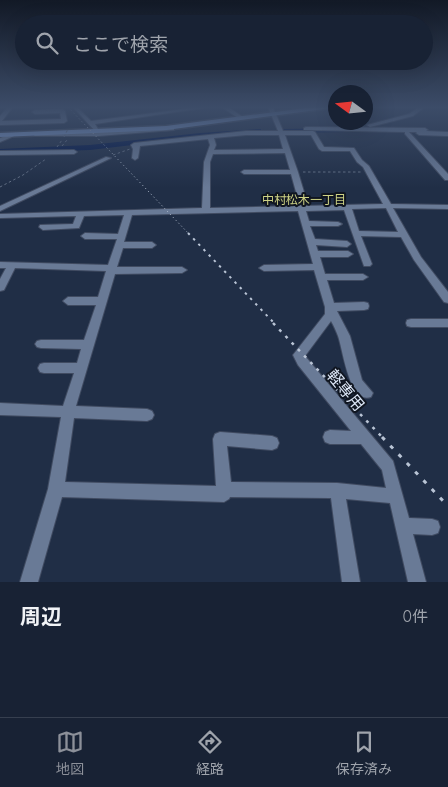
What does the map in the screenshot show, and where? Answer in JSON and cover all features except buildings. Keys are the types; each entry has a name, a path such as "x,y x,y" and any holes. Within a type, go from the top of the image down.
{"main road":[{"path":"0,135 18,134"}],"street":[{"path":"0,140 20,134"},
{"path":"122,146 236,134"},
{"path":"281,134 300,192 290,202"},
{"path":"314,134 322,149 352,149 370,172 422,266 448,299"},
{"path":"408,134 448,178"},
{"path":"206,210 208,162 213,145 211,137"},
{"path":"246,142 248,152"},
{"path":"134,146 137,147 135,158"},
{"path":"0,154 55,150 74,152"},
{"path":"211,152 287,151"},
{"path":"0,209 108,158"},
{"path":"244,172 295,172"},
{"path":"233,210 246,205 290,202 301,208 330,306 344,336 357,383 367,393"},
{"path":"0,216 389,206 448,207"},
{"path":"347,207 367,264"},
{"path":"29,582 42,545 56,489 68,412 129,212"},
{"path":"43,227 76,226 81,214"},
{"path":"306,223 338,224"},
{"path":"357,233 404,235"},
{"path":"85,236 152,245"},
{"path":"312,242 348,244"},
{"path":"316,254 348,254"},
{"path":"0,265 112,268 114,271 182,270"},
{"path":"0,288 12,266"},
{"path":"264,268 318,267"},
{"path":"322,277 363,277"},
{"path":"68,301 102,301"},
{"path":"330,306 364,306"},
{"name":"軽専用","path":"330,306 330,315 299,355 302,362 388,466 417,582"},
{"path":"411,323 448,323"},
{"path":"41,344 88,345"},
{"path":"44,368 81,368"},
{"path":"2,412 148,415"},
{"path":"330,437 365,438"},
{"path":"56,489 224,494 220,439 272,443"},
{"path":"223,489 337,491 396,496"},
{"path":"337,491 351,582"},
{"path":"403,526 432,527"}],"path":[{"path":"55,150 65,134"},
{"path":"0,187 31,170 61,147 68,137 77,134"},
{"path":"108,158 134,146"},
{"path":"295,172 370,172"}],"waterway":[{"path":"0,151 90,147 211,134"}],"railway":[{"path":"94,134 189,234"},
{"path":"188,233 275,324"},
{"path":"273,323 383,438"},
{"path":"382,437 448,506"}],"district":[{"name":"中村松木一丁目","path":"304,200"}]}
